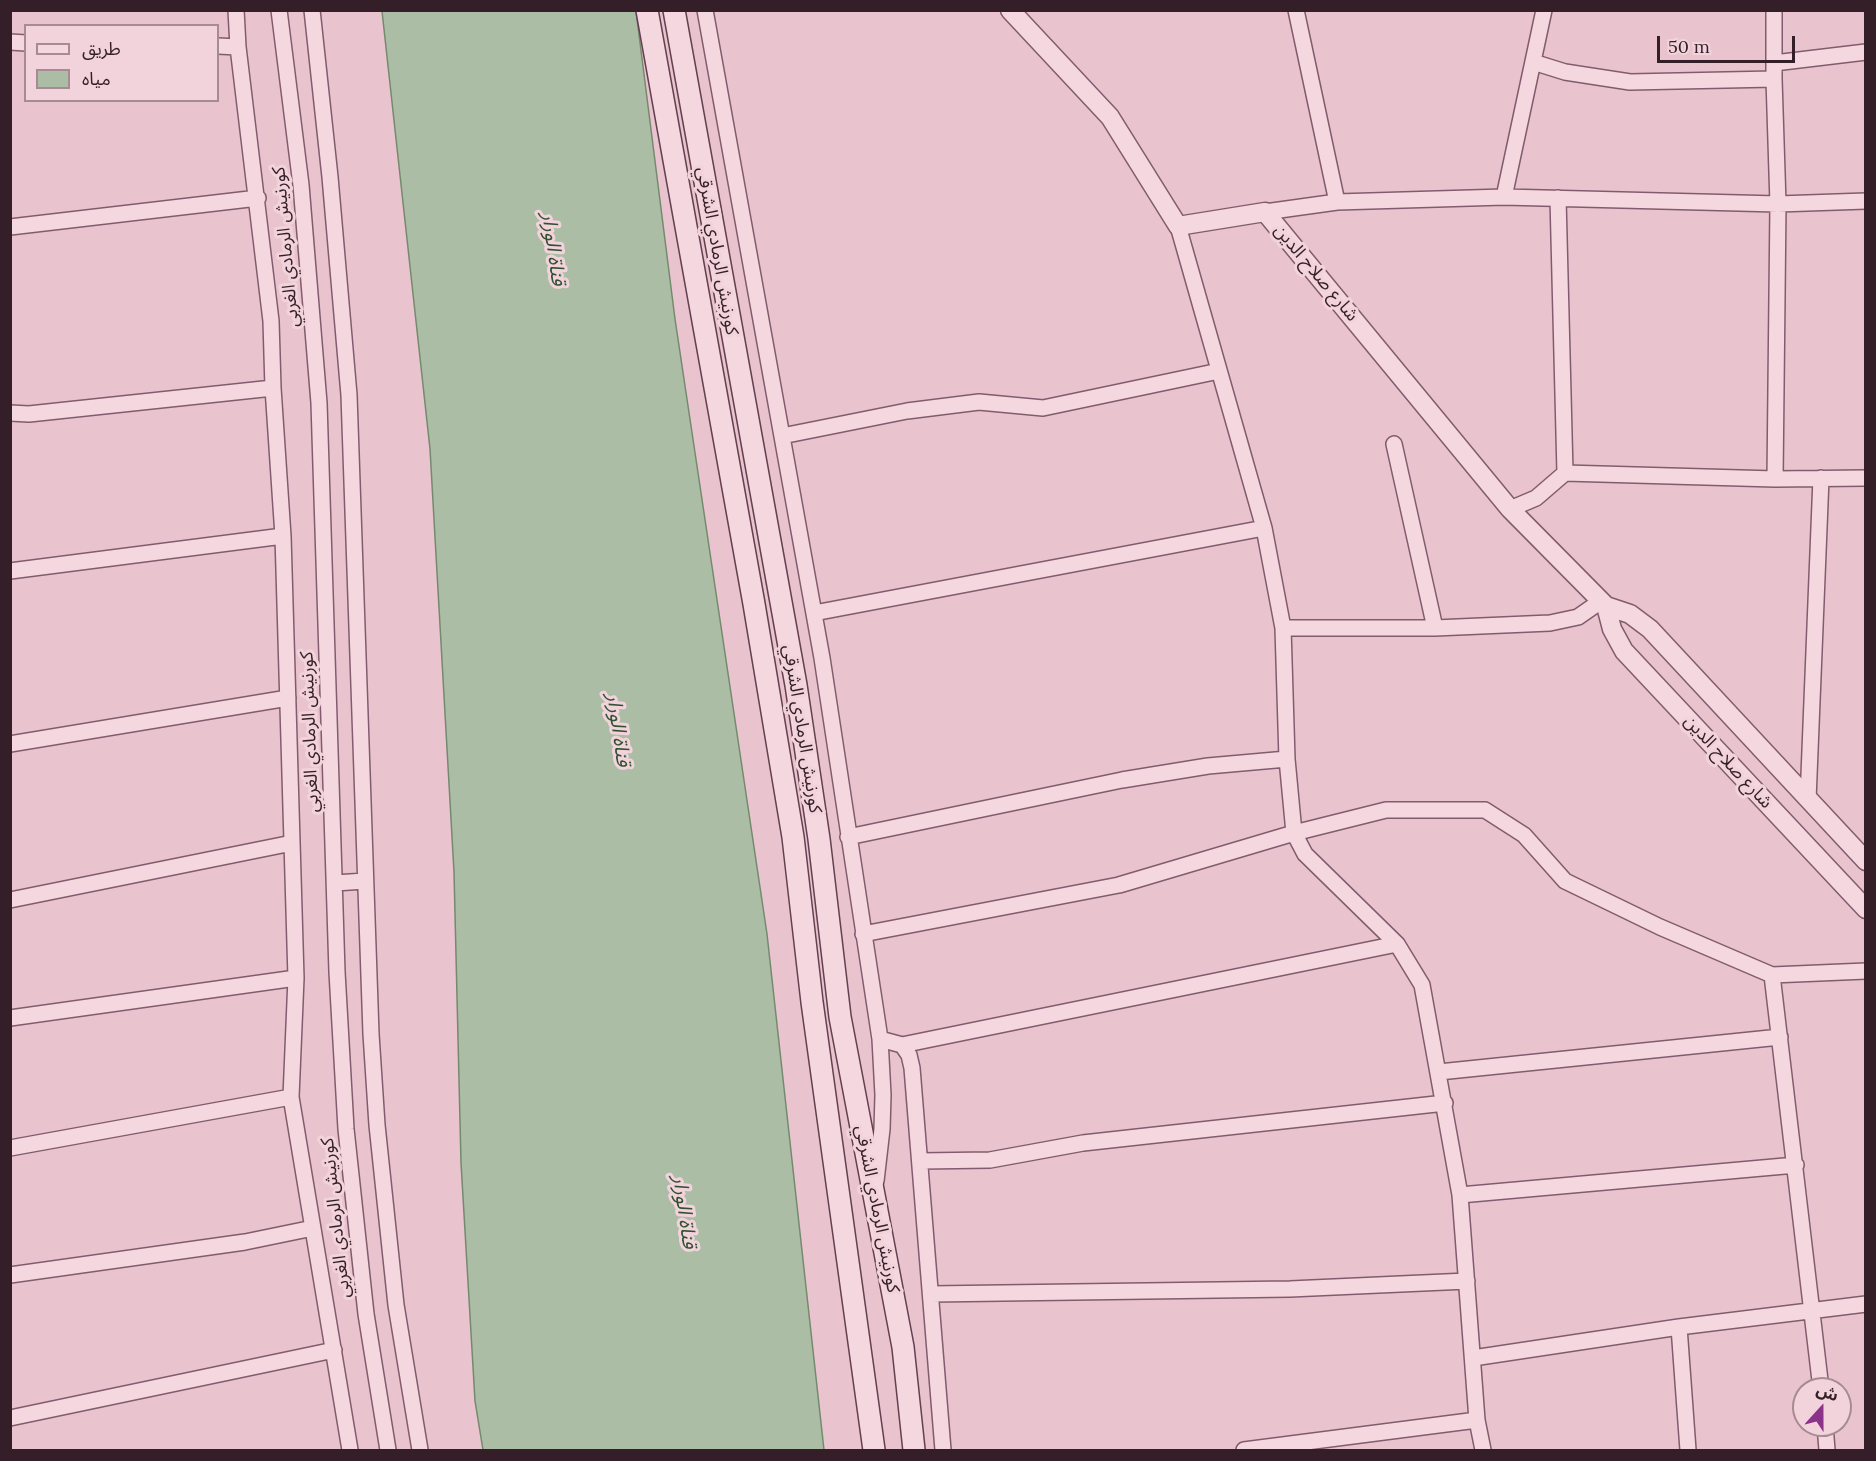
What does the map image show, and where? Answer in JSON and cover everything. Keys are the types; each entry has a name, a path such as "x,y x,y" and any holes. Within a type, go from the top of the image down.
{"main road":[{"name":"كورنيش الرمادي الشرقي","path":"647,10 754,604 793,837 812,1002 874,1450"},
{"name":"كورنيش الرمادي الشرقي","path":"674,10 796,685 819,839 840,1017 903,1347 914,1450"}],"street":[{"path":"236,10 238,47 258,198 271,321 283,536 296,978 291,1097 350,1450"},
{"name":"كورنيش الرمادي الغربي","path":"279,10 301,185 319,403 334,883 346,1129 366,1314 388,1450"},
{"path":"312,10 330,177 349,395 371,1034 385,1215 396,1305 420,1450"},
{"path":"705,10 814,613 880,1040 882,1129 874,1193"},
{"path":"1010,10 1110,117 1178,226 1264,528 1283,628 1287,759 1294,833 1305,854 1397,944 1422,985 1460,1196 1477,1420 1483,1450"},
{"path":"1296,10 1337,202"},
{"path":"1504,197 1544,10"},
{"path":"1774,10 1778,204 1775,479"},
{"path":"219,46 238,47"},
{"path":"1533,62 1566,72 1630,82 1774,71 1866,52"},
{"path":"1265,212 1337,202 1504,197 1778,204 1866,201"},
{"path":"10,227 258,198"},
{"path":"1558,198 1564,472"},
{"name":"شارع صلاح الدين","path":"1178,226 1265,212 1510,509 1604,603 1630,615 1650,629 1866,861"},
{"path":"782,436 907,411 979,402 1043,408 1219,371"},
{"path":"10,413 29,414 273,388"},
{"path":"1394,444 1435,628"},
{"path":"1510,509 1536,498 1564,472 1775,479 1866,478"},
{"path":"1808,800 1821,478"},
{"path":"814,613 1264,528"},
{"path":"10,571 283,536"},
{"path":"1283,628 1435,628 1557,622 1578,617 1604,603"},
{"name":"شارع صلاح الدين","path":"1604,603 1612,630 1624,651 1866,909"},
{"path":"10,744 288,698"},
{"path":"848,837 1122,780 1208,766 1287,759"},
{"path":"863,934 1119,885 1294,833 1386,810 1485,810 1524,835 1565,881 1660,927 1772,975 1866,971"},
{"path":"10,900 292,843"},
{"path":"334,883 365,881"},
{"path":"880,1040 902,1045 1397,944"},
{"path":"1772,975 1820,1377"},
{"path":"10,1018 296,978"},
{"path":"1439,1072 1780,1037"},
{"path":"902,1045 909,1055 912,1068 943,1450"},
{"path":"10,1148 291,1097"},
{"path":"921,1161 990,1160 1083,1143 1445,1103"},
{"path":"1460,1196 1796,1165"},
{"path":"10,1275 245,1242 313,1228"},
{"path":"931,1294 1278,1289 1467,1281"},
{"path":"1473,1358 1679,1327 1866,1304"},
{"path":"1679,1327 1688,1450"},
{"path":"10,1418 334,1350"},
{"path":"1244,1450 1477,1420"}],"water":[{"name":"قناة الورار","path":"382,11 636,11 675,319 767,934 824,1450 483,1450 475,1401 461,1163 454,872 430,449"}]}
